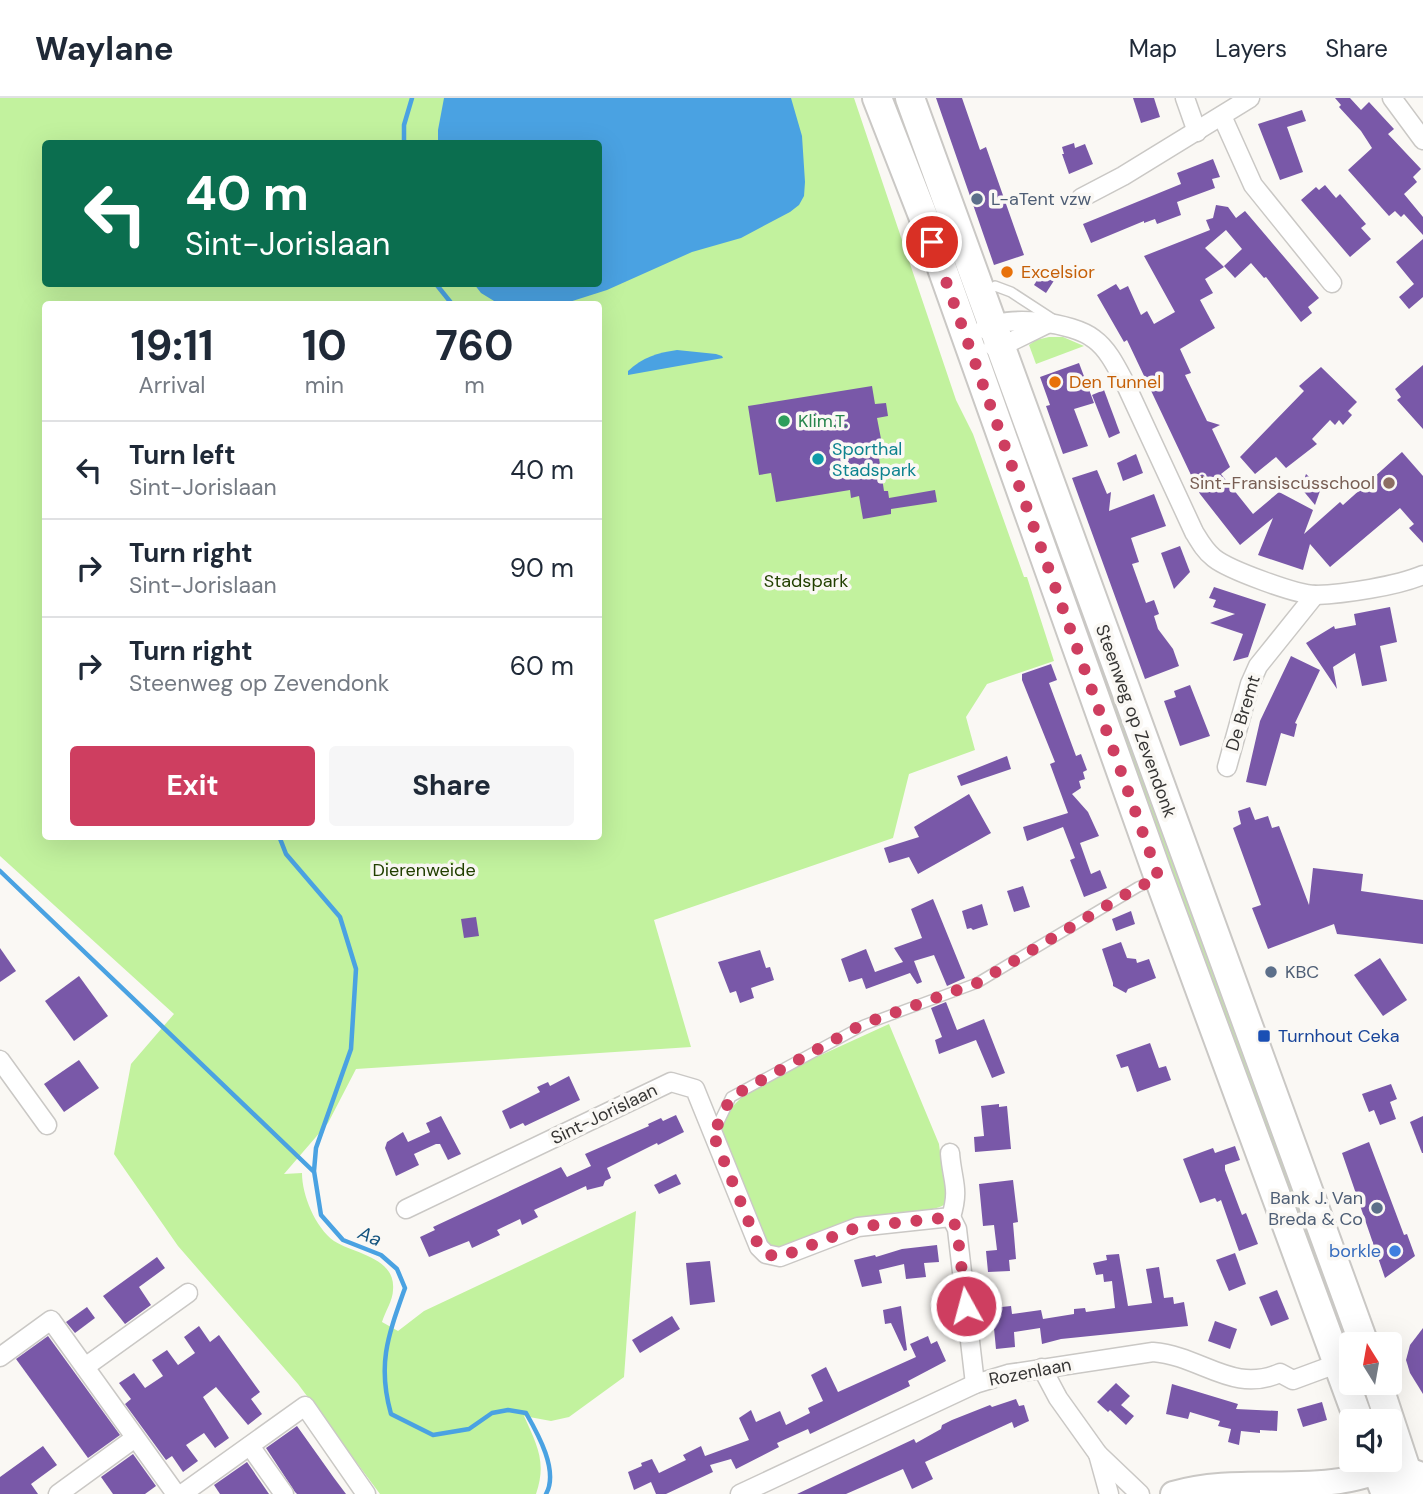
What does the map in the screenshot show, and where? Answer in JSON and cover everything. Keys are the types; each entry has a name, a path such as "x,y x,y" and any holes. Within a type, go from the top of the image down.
{"main road":[{"name":"Steenweg op Zevendonk","path":"877,98 927,226 1159,878 1339,1363"},
{"name":"Steenweg op Zevendonk","path":"910,98 1360,1332"},
{"path":"1382,1395 1414,1480"}],"street":[{"path":"1185,98 1197,132"},
{"path":"1081,198 1197,132 1250,98"},
{"path":"1392,98 1423,140"},
{"path":"1222,116 1253,186 1332,283"},
{"path":"966,341 1054,325 1078,330 1095,339 1116,366 1194,532 1203,547 1215,559 1231,568 1294,591 1315,595 1389,584 1423,575"},
{"name":"De Bremt","path":"1227,767 1250,684 1258,666 1315,595"},
{"path":"0,1060 47,1125"},
{"name":"Sint-Jorislaan","path":"407,1209 671,1082 695,1089 759,1247 766,1254 780,1257 858,1227 951,1217"},
{"path":"950,1153 951,1173 957,1192 951,1217 957,1229 975,1384"},
{"path":"85,1367 188,1293"},
{"path":"0,1357 51,1320 176,1494"},
{"name":"Rozenlaan","path":"740,1494 975,1384 1007,1374 1153,1352 1173,1353 1241,1381 1263,1381 1280,1373 1293,1380 1339,1363"},
{"path":"1042,1368 1058,1398 1098,1454 1140,1494"},
{"path":"182,1494 305,1406 366,1494"},
{"path":"58,1494 135,1438"},
{"path":"250,1446 284,1494"},
{"path":"1098,1454 1109,1494"},
{"path":"1173,1494 1240,1483 1340,1481 1379,1475 1414,1480"},
{"path":"1240,1483 1282,1494"}],"lane":[{"path":"995,286 1011,292 1045,313 1054,325"},
{"path":"711,1129 717,1126 731,1097 863,1024 977,983 1138,887 1159,878"}],"green space":[{"name":"Stadspark","path":"0,98 854,98 956,400 973,434 1024,577 1027,577 1054,661 987,684 966,717 975,750 909,774 893,838 654,920 691,1047 356,1069 328,1123 284,1174 302,1173 304,1191 311,1210 327,1235 334,1241 381,1263 388,1270 393,1294 382,1322 398,1331 424,1311 636,1211 624,1377 569,1417 551,1421 524,1416 539,1454 541,1472 536,1494 380,1494 298,1384 178,1246 114,1154 131,1064 174,1014 0,856"},
{"path":"1049,337 1063,337 1084,346 1036,364 1029,345"},
{"path":"993,363 1347,1332 1342,1332 1332,1305 1318,1286 990,364"},
{"path":"889,1024 939,1144 943,1176 950,1200 938,1208 878,1216 836,1227 781,1247 773,1246 766,1242 720,1128 731,1108 753,1086"}],"water":[{"path":"444,98 791,98 802,136 804,196 799,205 790,212 741,238 692,252 607,290 572,301 494,301 476,287 602,287 602,140 438,140"},
{"path":"677,350 716,354 723,358 628,375 628,371 645,359"}],"building":[{"path":"936,98 962,98 980,150 986,147 1024,255 994,265"},
{"path":"1133,98 1154,98 1160,117 1141,123"},
{"path":"1335,98 1350,98 1361,110 1369,102 1394,129 1388,134 1421,169 1413,177 1417,182 1404,194 1423,217 1423,235 1404,214 1401,217 1395,211 1389,216 1348,170 1372,148 1339,107 1341,105"},
{"path":"1302,110 1306,121 1287,127 1303,172 1280,180 1258,124"},
{"path":"1074,143 1075,148 1085,144 1093,164 1069,174 1062,147"},
{"path":"1213,159 1220,177 1212,179 1215,188 1177,202 1181,215 1157,224 1155,219 1144,221 1091,243 1083,224 1181,184 1177,173"},
{"path":"1325,185 1336,198 1340,194 1366,224 1361,228 1371,239 1350,257 1301,200 1316,187 1319,190"},
{"path":"1216,205 1228,207 1236,218 1245,211 1319,298 1308,307 1312,313 1301,322 1266,277 1251,263 1235,278 1224,266 1242,249 1226,230 1205,248 1224,267 1205,279 1213,293 1200,300 1215,328 1180,349 1191,373 1185,375 1207,421 1220,425 1212,429 1230,467 1221,474 1253,514 1279,492 1313,510 1304,534 1340,502 1343,505 1402,452 1423,476 1423,543 1409,528 1414,524 1400,508 1330,567 1310,544 1303,570 1258,555 1273,518 1240,545 1200,494 1127,340 1124,342 1097,295 1116,284 1120,290 1128,286 1141,315 1147,311 1154,324 1175,312 1144,256 1210,230 1206,220 1213,218"},
{"path":"1423,239 1423,297 1409,309 1399,297 1414,284 1396,262"},
{"path":"1043,271 1055,279 1046,293 1034,285"},
{"path":"1079,363 1094,403 1074,409 1088,446 1063,454 1046,406 1050,405 1040,377"},
{"path":"1423,365 1423,429 1397,400 1401,397 1395,389"},
{"path":"1321,367 1357,402 1348,411 1352,415 1343,425 1339,420 1335,425 1330,420 1312,439 1317,444 1286,468 1276,457 1255,474 1240,457 1304,391 1299,386"},
{"name":"Sporthal Stadspark","path":"872,386 875,404 886,403 888,416 877,418 882,444 877,445 884,491 888,491 889,498 935,490 937,502 891,509 891,514 863,519 859,496 851,498 850,490 776,502 771,473 759,475 748,406"},
{"path":"1104,390 1120,433 1109,438 1092,395"},
{"path":"1136,454 1143,473 1123,481 1117,463"},
{"path":"1097,470 1107,494 1111,492 1109,511 1154,494 1166,526 1131,538 1139,562 1132,564 1146,603 1154,600 1159,614 1154,616 1158,629 1173,649 1179,666 1145,679 1072,478"},
{"path":"1306,474 1321,488 1315,505 1301,488"},
{"path":"1180,546 1190,572 1174,589 1161,553"},
{"path":"1214,587 1266,604 1248,657 1233,661 1243,634 1210,623 1235,614 1213,607 1216,600 1209,598"},
{"path":"1390,607 1397,642 1380,646 1387,681 1362,686 1355,653 1333,667 1337,689 1306,643 1334,626 1335,629 1356,625 1354,614"},
{"path":"1291,656 1320,670 1295,723 1294,737 1281,733 1266,786 1246,782 1260,721"},
{"path":"1051,664 1057,680 1049,683 1076,756 1081,754 1087,770 1083,772 1085,779 1079,781 1081,788 1072,794 1088,812 1099,836 1080,843 1091,874 1100,870 1107,888 1084,897 1070,860 1075,858 1063,827 1027,841 1023,827 1068,813 1050,764 1055,762 1022,680 1022,674"},
{"path":"1190,685 1210,736 1180,746 1164,701 1176,697 1174,691"},
{"path":"1007,756 1011,769 961,786 957,776"},
{"path":"969,794 991,833 918,874 909,857 889,863 884,848 919,837 914,827"},
{"path":"1250,807 1255,820 1268,816 1272,828 1279,826 1309,905 1313,868 1363,874 1361,891 1423,900 1423,944 1337,934 1334,924 1268,949 1252,908 1261,905 1233,828 1241,824 1238,811"},
{"path":"1023,886 1030,907 1014,912 1007,891"},
{"path":"933,899 965,978 947,986 934,955 914,961 922,982 917,984 910,973 866,989 862,978 849,982 841,959 866,949 875,972 903,962 894,948 922,938 911,909"},
{"path":"982,904 988,925 973,930 967,929 962,911"},
{"path":"1131,911 1135,924 1116,931 1112,919"},
{"path":"476,917 479,936 464,938 461,919"},
{"path":"1121,942 1127,958 1136,959 1137,963 1149,959 1156,978 1128,989 1126,993 1113,986 1102,949"},
{"path":"0,948 16,971 0,982"},
{"path":"760,950 766,968 770,967 774,980 751,988 754,998 740,1003 736,991 730,993 718,962"},
{"path":"1380,958 1407,1000 1383,1016 1354,975"},
{"path":"79,976 108,1016 74,1041 45,1001"},
{"path":"946,1002 957,1030 984,1019 1005,1073 992,1078 976,1040 939,1054 935,1040 942,1037 931,1008"},
{"path":"1150,1043 1159,1068 1166,1066 1171,1080 1137,1092 1128,1066 1121,1068 1116,1055"},
{"path":"79,1060 99,1088 64,1112 44,1084"},
{"path":"569,1076 580,1100 525,1126 523,1123 510,1129 502,1111 540,1092 537,1087 548,1082 550,1086"},
{"path":"1391,1084 1397,1099 1390,1102 1396,1119 1380,1125 1374,1110 1369,1112 1362,1094"},
{"path":"999,1104 999,1107 1007,1106 1011,1149 975,1152 974,1137 984,1136 981,1106"},
{"path":"676,1115 684,1132 607,1168 611,1178 605,1181 603,1186 587,1190 586,1186 534,1210 538,1217 522,1225 520,1219 497,1230 500,1235 472,1248 469,1241 429,1257 420,1237 435,1230 433,1227 561,1167 567,1177 591,1166 585,1154 661,1118 663,1121"},
{"path":"441,1116 461,1154 448,1160 440,1144 436,1144 414,1154 419,1165 396,1176 385,1148 387,1142 403,1132 408,1142 430,1132 426,1123"},
{"path":"1423,1116 1423,1153 1422,1153 1410,1122"},
{"path":"1369,1142 1404,1235 1407,1234 1415,1256 1385,1278 1342,1153"},
{"path":"1235,1146 1240,1160 1225,1165 1225,1170 1242,1215 1246,1213 1258,1244 1239,1251 1221,1200 1217,1202 1215,1198 1200,1203 1183,1159 1213,1148 1215,1153"},
{"path":"676,1174 681,1184 659,1194 654,1185"},
{"path":"1013,1180 1018,1222 1013,1223 1016,1259 1009,1260 1010,1271 988,1272 986,1251 997,1250 994,1225 983,1226 979,1184"},
{"path":"937,1245 939,1262 924,1263 926,1277 906,1279 904,1264 879,1270 882,1283 862,1287 854,1260 902,1249"},
{"path":"1235,1253 1246,1284 1229,1291 1216,1260"},
{"path":"1119,1254 1128,1306 1152,1303 1146,1269 1159,1267 1164,1298 1173,1297 1174,1304 1184,1302 1188,1326 1061,1339 1042,1344 1040,1328 1014,1332 1015,1347 996,1349 992,1308 1011,1306 1012,1314 1041,1310 1043,1319 1074,1314 1074,1309 1085,1308 1086,1312 1115,1308 1112,1281 1104,1282 1103,1274 1096,1275 1093,1263 1107,1260 1106,1255"},
{"path":"157,1257 165,1268 139,1287 151,1305 125,1324 103,1296"},
{"path":"710,1261 715,1302 690,1305 686,1263"},
{"path":"1277,1290 1289,1319 1271,1326 1259,1297"},
{"path":"901,1306 907,1350 904,1351 891,1323 885,1324 883,1310"},
{"path":"87,1307 95,1318 75,1333 66,1322"},
{"path":"672,1316 680,1329 640,1353 632,1340"},
{"path":"1215,1321 1237,1329 1230,1349 1208,1341"},
{"path":"199,1326 210,1342 219,1335 260,1392 251,1399 262,1414 248,1425 216,1387 203,1397 229,1438 215,1448 204,1433 186,1445 198,1461 183,1472 172,1456 166,1460 125,1404 131,1399 119,1383 134,1373 145,1388 163,1376 152,1360 167,1350 178,1365 195,1353 184,1337"},
{"path":"1423,1328 1423,1394 1410,1373 1406,1360 1410,1345"},
{"path":"48,1336 120,1435 88,1458 16,1359"},
{"path":"928,1336 931,1344 937,1341 946,1361 908,1381 910,1386 810,1434 808,1429 777,1443 779,1447 736,1469 731,1459 710,1465 713,1472 666,1494 656,1494 651,1482 634,1490 628,1472 642,1466 641,1463 652,1459 659,1473 686,1460 683,1455 701,1446 705,1456 749,1440 739,1418 751,1410 756,1422 780,1411 786,1425 810,1413 808,1408 823,1401 811,1375 826,1367 838,1392 916,1357 910,1344"},
{"path":"1116,1383 1130,1396 1121,1405 1134,1416 1126,1425 1097,1402"},
{"path":"1172,1384 1238,1404 1236,1409 1278,1411 1277,1431 1241,1431 1239,1445 1228,1442 1231,1429 1218,1426 1220,1421 1190,1412 1188,1419 1166,1414"},
{"path":"1016,1399 1019,1406 1024,1405 1029,1421 1014,1428 1012,1422 925,1462 933,1479 912,1489 903,1469 846,1494 797,1494 914,1439 916,1443 952,1420 990,1405 992,1407"},
{"path":"1322,1402 1327,1420 1303,1427 1297,1409"},
{"path":"297,1426 346,1494 295,1492 266,1448"},
{"path":"43,1446 57,1465 31,1484 38,1494 0,1494 0,1477"},
{"path":"133,1454 156,1486 145,1494 113,1494 101,1477"},
{"path":"247,1462 269,1494 220,1494 214,1485"}],"waterway":[{"name":"Aa","path":"404,140 404,125 412,98"},
{"name":"Aa","path":"438,287 450,301"},
{"name":"Aa","path":"281,840 286,854 340,917 356,969 351,1049 316,1148 314,1171 321,1215 343,1240 381,1255 397,1269 405,1288 386,1350 385,1380 391,1414 433,1435 469,1429 492,1413 508,1410 526,1413 549,1464 546,1494"},
{"path":"0,871 313,1171"}],"place":[{"name":"L-aTent vzw","path":"977,199"},
{"name":"Excelsior","path":"1007,272"},
{"name":"Den Tunnel","path":"1055,382"},
{"name":"Klim.T.","path":"784,421"},
{"name":"Sporthal Stadspark","path":"818,459"},
{"name":"Sint-Fransiscusschool","path":"1389,483"},
{"name":"KBC","path":"1271,972"},
{"name":"Turnhout Ceka","path":"1264,1036"},
{"name":"Bank J. Van Breda & Co","path":"1377,1208"},
{"name":"borkle","path":"1395,1251"}],"route":[{"path":"932,242 1159,878 1138,887 977,983 863,1024 731,1097 717,1126 711,1129 759,1247 766,1254 780,1257 858,1227 951,1217 957,1229 966,1306"}],"park label":[{"name":"Dierenweide","path":"424,870"}]}
